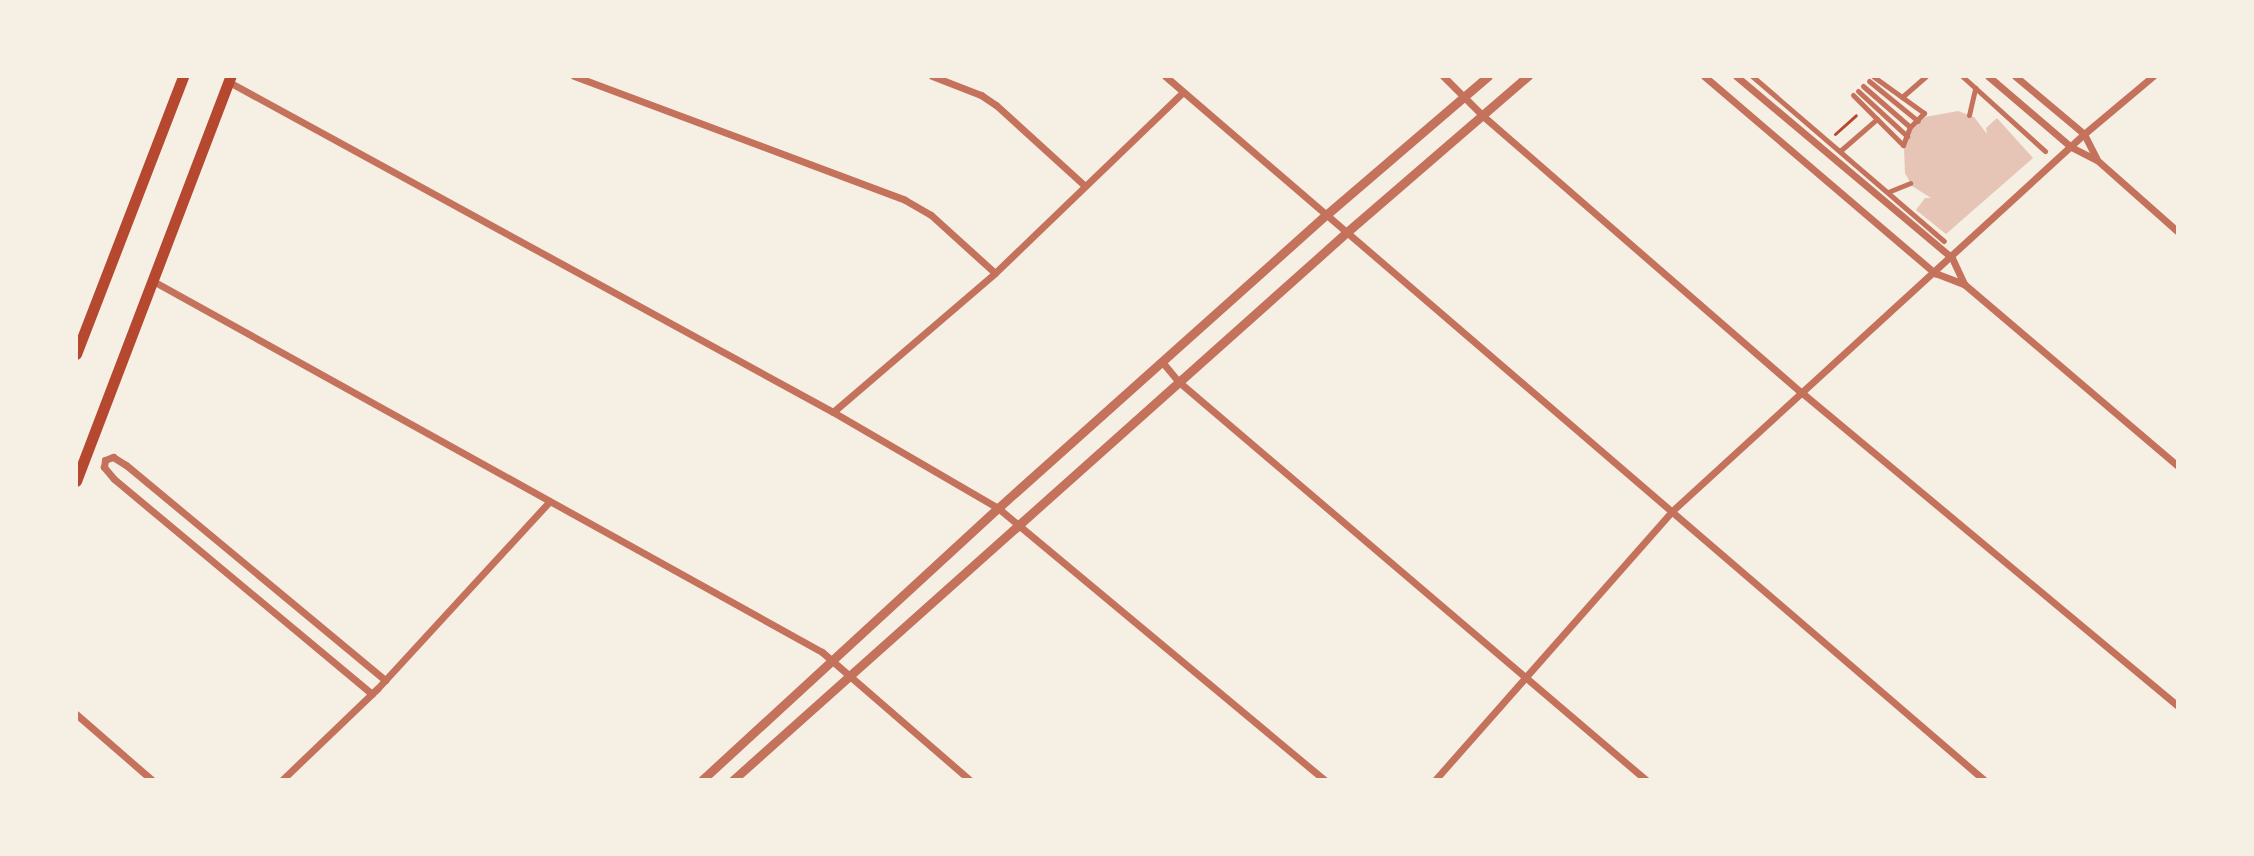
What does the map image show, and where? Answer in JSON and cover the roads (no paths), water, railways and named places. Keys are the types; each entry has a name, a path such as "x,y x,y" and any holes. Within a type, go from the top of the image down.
{"main road":[{"path":"76,354 183,76"},
{"path":"76,481 230,79"}],"street":[{"path":"574,76 905,200 931,215 995,273"},
{"path":"932,76 981,95 996,105 1085,186"},
{"path":"1165,76 1984,780"},
{"path":"1443,76 1483,116 1801,392 2178,706"},
{"path":"702,780 834,662 998,508 1326,215 1488,76"},
{"path":"733,780 1347,232 1528,76"},
{"path":"1704,76 1935,273 1964,284 2178,466"},
{"path":"1736,76 1952,258 1964,284"},
{"path":"1752,76 1944,241"},
{"path":"1902,97 1926,76"},
{"path":"1962,76 2045,151"},
{"path":"1988,76 2071,147 2097,160 2178,232"},
{"path":"2015,76 2084,134 2097,160"},
{"path":"1435,780 1671,512 2084,134 2153,76"},
{"path":"230,79 833,412 998,508 1324,780"},
{"path":"1858,91 1865,107 1903,145 1910,127 1924,113 1871,79"},
{"path":"1871,79 1918,121"},
{"path":"1969,115 1975,88"},
{"path":"1858,91 1910,127"},
{"path":"1858,91 1907,136"},
{"path":"833,412 995,273 1183,92"},
{"path":"1840,151 1877,119"},
{"path":"1888,192 1910,183"},
{"path":"153,281 822,652 970,780"},
{"path":"1163,363 1179,382 1646,780"},
{"path":"372,694 114,479 104,469 105,460 113,457 126,465 385,680"},
{"path":"282,780 372,694 550,501"},
{"path":"76,714 152,780"}]}
